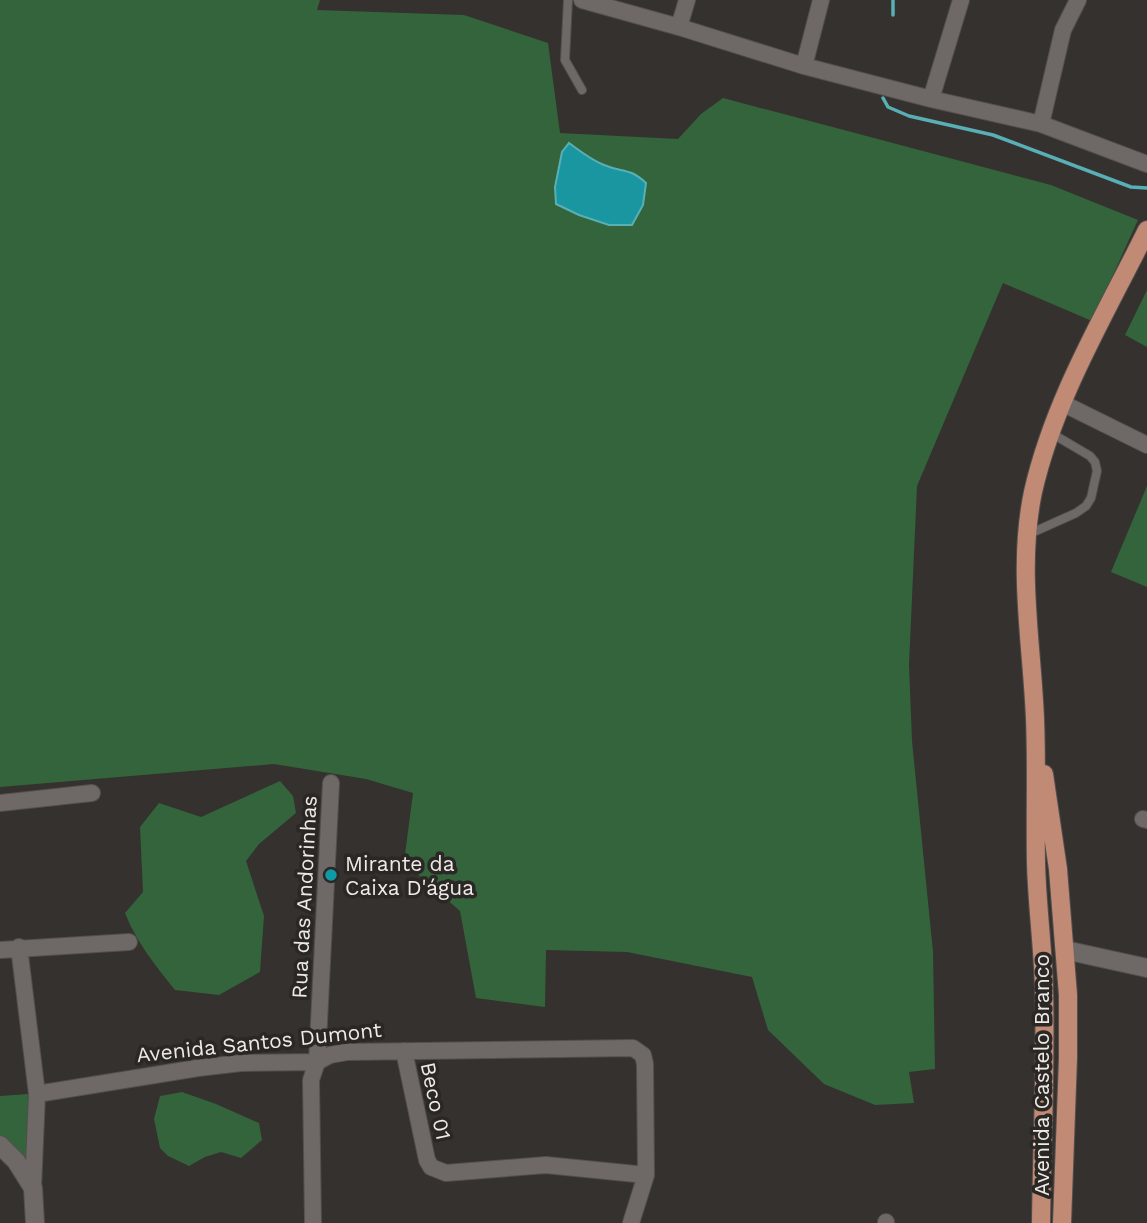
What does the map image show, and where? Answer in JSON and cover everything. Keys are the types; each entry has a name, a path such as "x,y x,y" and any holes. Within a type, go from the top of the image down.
{"main road":[{"name":"Avenida Castelo Branco","path":"1041,1223 1044,992 1036,865 1035,719 1025,577 1027,535 1033,494 1050,433 1077,371 1147,230"},
{"name":"Avenida Castelo Branco","path":"1035,719 1057,858 1068,995 1062,1223"}],"street":[{"path":"582,0 804,66 1041,124 1147,164"},
{"path":"679,27 687,0"},
{"path":"804,66 821,0"},
{"path":"931,99 961,0"},
{"path":"1041,124 1063,30 1078,0"},
{"path":"1062,403 1147,445"},
{"name":"Rua das Andorinhas","path":"313,1223 311,1080 317,1062 331,783"},
{"path":"0,803 92,793"},
{"path":"0,950 129,942"},
{"path":"19,947 37,1094 33,1188 35,1223"},
{"path":"1065,950 1147,968"},
{"name":"Avenida Santos Dumont","path":"37,1094 241,1063 317,1062 330,1055 347,1052 621,1046 633,1048 643,1055 645,1064 646,1175"},
{"name":"Beco 01","path":"404,1051 427,1160 431,1167 446,1173 546,1165 646,1175"},
{"path":"0,1145 16,1161 33,1188"},
{"path":"631,1223 646,1175"}],"lane":[{"path":"568,0 565,60 582,90"},
{"path":"1027,535 1076,513 1086,506 1091,498 1097,471 1095,462 1090,456 1050,433"}],"green space":[{"path":"0,0 320,0 317,10 464,15 548,43 560,133 678,139 701,114 723,98 1051,185 1138,220 1092,321 1003,283 917,486 909,665 912,741 933,952 935,1069 909,1072 914,1103 875,1105 824,1084 768,1030 752,977 627,952 546,950 545,1007 476,998 460,911 404,862 413,793 366,779 274,764 0,787"},
{"path":"1147,290 1147,347 1125,335"},
{"path":"1147,486 1147,587 1111,572"},
{"path":"280,781 293,796 296,813 259,844 246,861 264,916 260,972 219,995 175,990 141,944 125,913 143,892 140,827 159,803 201,817"},
{"path":"182,1092 259,1123 262,1140 241,1158 221,1152 189,1166 168,1156 160,1148 154,1119 160,1096"},
{"path":"28,1094 28,1165 0,1136 0,1096"}],"water":[{"path":"569,143 595,161 630,172 646,183 643,205 632,225 609,225 556,204 555,187 562,152"}],"waterway":[{"path":"893,0 893,15"},
{"path":"883,98 888,107 909,116 993,135 1131,187 1147,188"}],"place":[{"name":"Mirante da Caixa D'água","path":"331,875"}]}
